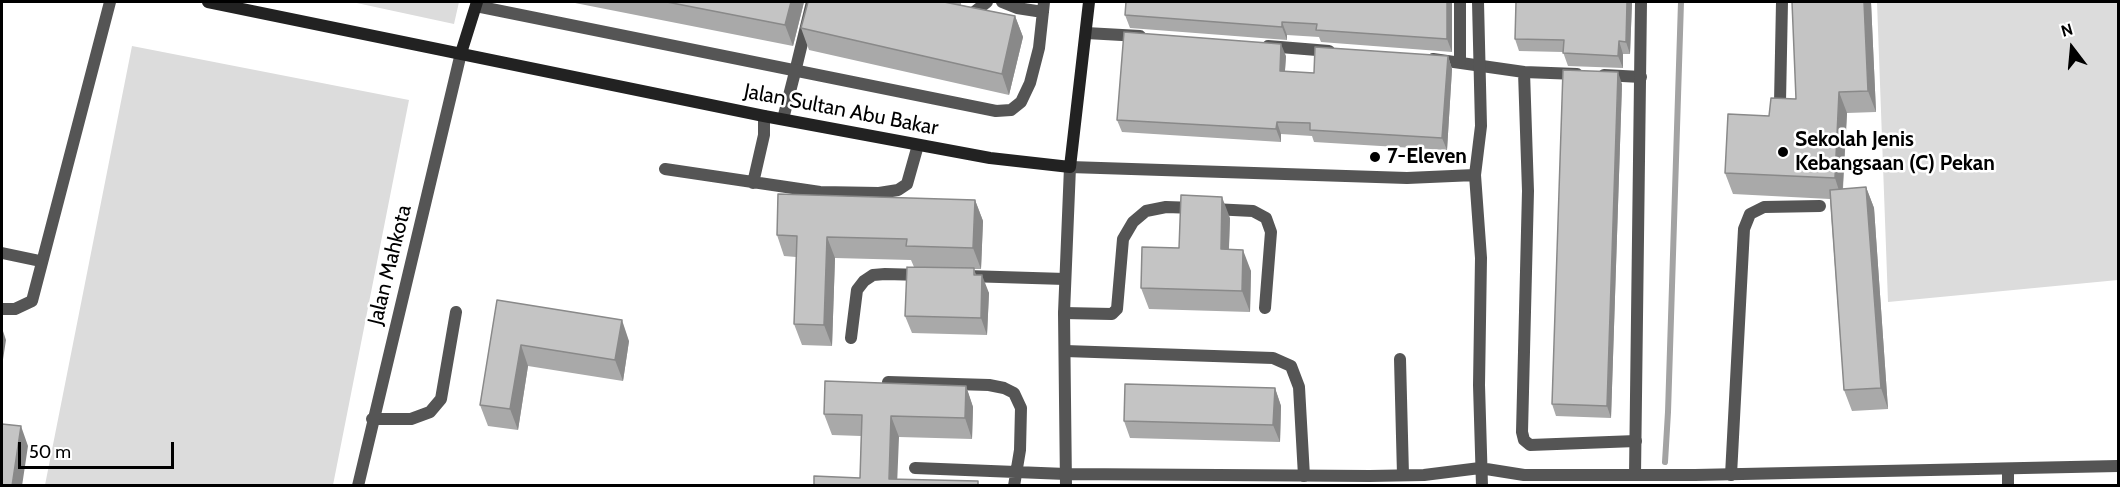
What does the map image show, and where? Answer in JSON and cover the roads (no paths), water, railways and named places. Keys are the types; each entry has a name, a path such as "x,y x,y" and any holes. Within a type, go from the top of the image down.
{"street":[{"path":"2,309 15,309 32,301 40,261 110,2"},
{"name":"Jalan Sultan Abu Bakar","path":"208,2 764,116 918,145 1070,167 1407,177 1475,176"},
{"path":"783,119 812,2"},
{"path":"957,17 975,14 987,2"},
{"path":"461,53 477,4 795,72 996,111 1011,110 1021,102 1030,83 1039,48 1043,7 1017,8 1002,2"},
{"path":"1066,480 1064,313 1070,167 1089,2"},
{"path":"1460,2 1460,61"},
{"path":"1478,2 1481,126 1475,176 1481,258 1480,468 1482,486"},
{"path":"1635,475 1641,2"},
{"path":"1780,102 1782,2"},
{"path":"1086,33 1150,37"},
{"path":"1257,45 1341,52"},
{"name":"Jalan Mahkota","path":"358,486 372,419 461,53"},
{"path":"1424,58 1460,61 1524,72 1641,77"},
{"path":"1524,72 1528,191 1522,432 1524,440 1530,445 1636,441"},
{"path":"753,183 764,135 764,116"},
{"path":"665,170 820,192 879,193 898,190 907,184 918,145"},
{"path":"1731,475 1744,229 1750,214 1764,207 1820,206"},
{"path":"1064,313 1112,314 1117,309 1123,239 1132,222 1146,211 1166,207 1253,211 1266,218 1271,232 1265,308"},
{"path":"2,253 40,261"},
{"path":"851,338 857,290 864,281 873,275 933,275"},
{"path":"957,276 1065,279"},
{"path":"372,419 411,419 430,412 441,399 456,312"},
{"path":"1065,351 1273,358 1292,366 1299,387 1304,476"},
{"path":"1400,359 1403,475"},
{"path":"888,382 989,385 1014,393 1021,408 1020,450 1014,480"},
{"path":"915,468 1014,480 1264,481 1304,476 1403,475 1480,468 1524,475 1635,475 1661,480 1731,475 2118,466"},
{"path":"2008,469 2008,486"}],"waterway":[{"path":"1665,462 1681,2"}],"place":[{"name":"Sekolah Jenis Kebangsaan (C) Pekan","path":"1783,152"},
{"name":"7-Eleven","path":"1375,157"}]}
